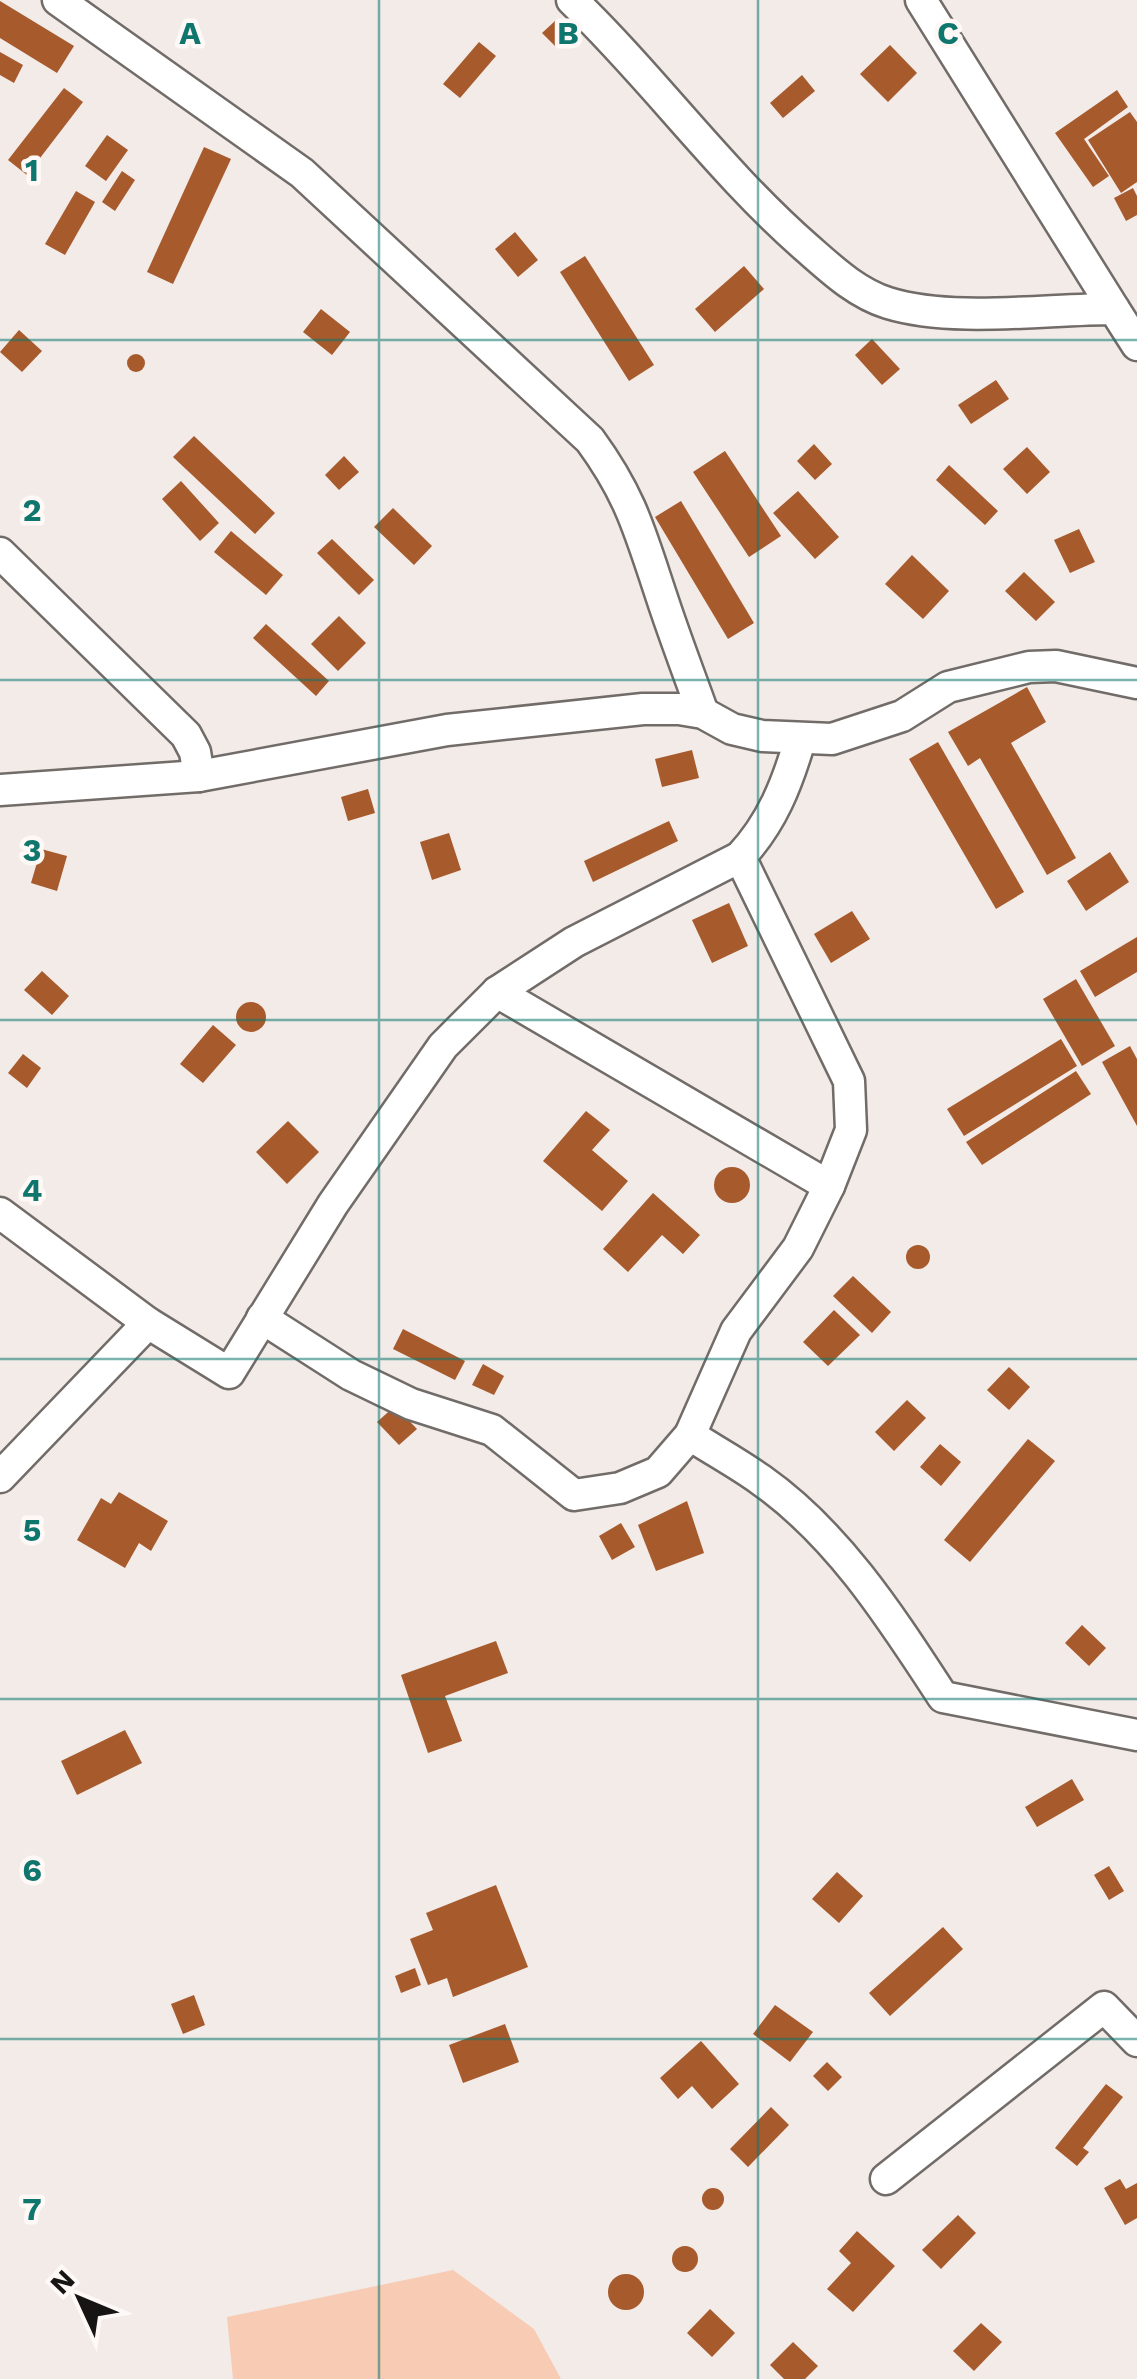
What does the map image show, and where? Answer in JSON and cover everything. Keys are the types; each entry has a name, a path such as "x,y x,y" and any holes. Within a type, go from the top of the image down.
{"street":[{"path":"58,0 302,173 590,440 622,487 642,531 703,713"},
{"path":"572,0 610,36 774,220 842,278 884,302 919,310 970,313 1114,309"},
{"path":"921,0 1137,345"},
{"path":"0,553 186,735 195,752 198,776"},
{"path":"0,790 198,776 448,730 643,709 680,708 703,713 732,729 762,736 832,739 902,716 948,687 1029,667 1056,666 1137,682"},
{"path":"0,1213 148,1323 229,1372 333,1204 443,1046 498,992 574,942 740,857 758,838 786,786 800,740"},
{"path":"262,1318 351,1375 410,1404 492,1430 574,1495 620,1488 658,1472 690,1436 736,1332 798,1248 830,1186 851,1130 849,1081 740,857"},
{"path":"498,992 830,1186"},
{"path":"0,1477 148,1323"},
{"path":"690,1436 762,1480 830,1542 893,1621 943,1697 1137,1735"},
{"path":"886,2179 1104,2007 1137,2041"}],"shaded area":[{"path":"453,2270 534,2329 561,2379 233,2379 227,2317"}],"building":[{"path":"0,1 74,46 57,73 0,38"},
{"path":"555,21 568,35 555,46 542,33"},
{"path":"479,42 496,56 460,98 443,84"},
{"path":"890,45 917,73 888,102 860,74"},
{"path":"0,52 23,65 14,83 0,75"},
{"path":"802,75 815,91 783,118 770,103"},
{"path":"64,88 83,102 27,175 8,160"},
{"path":"1117,90 1128,107 1084,139 1109,176 1093,187 1055,133"},
{"path":"1130,112 1137,122 1137,182 1121,193 1088,140"},
{"path":"107,135 128,150 106,181 85,166"},
{"path":"204,147 231,159 173,284 147,272"},
{"path":"122,171 135,180 115,211 102,202"},
{"path":"1133,188 1137,215 1126,221 1114,198"},
{"path":"76,191 95,202 65,255 45,244"},
{"path":"515,232 538,260 518,277 495,249"},
{"path":"585,256 654,365 629,381 560,272"},
{"path":"744,266 764,289 715,332 695,309"},
{"path":"321,309 350,332 332,355 303,332"},
{"path":"19,330 42,351 22,372 0,352"},
{"path":"872,339 900,369 882,385 855,355"},
{"path":"136,354 143,356 143,370 136,372 129,370 127,363 129,356"},
{"path":"996,380 1009,399 971,424 958,405"},
{"path":"194,436 275,513 255,534 173,457"},
{"path":"814,444 832,464 815,480 797,461"},
{"path":"1027,447 1050,472 1027,494 1003,469"},
{"path":"725,451 781,536 749,557 693,472"},
{"path":"344,456 359,472 339,490 325,475"},
{"path":"949,465 998,511 985,525 936,480"},
{"path":"181,481 219,523 200,541 162,499"},
{"path":"798,491 839,537 815,559 773,513"},
{"path":"681,501 754,623 728,639 655,517"},
{"path":"393,508 432,546 414,565 374,527"},
{"path":"1079,529 1095,562 1070,573 1054,540"},
{"path":"231,531 283,575 266,595 214,552"},
{"path":"332,539 374,580 359,595 317,553"},
{"path":"912,555 949,591 923,619 885,584"},
{"path":"1024,572 1055,602 1036,621 1005,591"},
{"path":"339,616 366,643 338,671 311,644"},
{"path":"266,624 329,681 316,696 253,638"},
{"path":"1027,687 1046,722 1011,743 1076,858 1047,875 980,758 968,766 948,732"},
{"path":"938,742 1024,892 996,909 909,759"},
{"path":"692,750 699,778 662,787 655,759"},
{"path":"368,789 375,813 348,821 341,797"},
{"path":"669,821 678,841 593,882 584,861"},
{"path":"449,833 461,870 432,880 420,842"},
{"path":"41,849 67,856 57,891 31,883"},
{"path":"1110,852 1129,882 1086,911 1067,881"},
{"path":"729,903 748,946 712,963 692,920"},
{"path":"852,911 870,939 831,963 814,934"},
{"path":"1137,937 1137,972 1095,997 1080,971"},
{"path":"42,971 69,996 52,1015 24,990"},
{"path":"1076,979 1115,1046 1082,1066 1043,999"},
{"path":"251,1002 262,1006 266,1017 262,1028 251,1032 240,1028 236,1017 240,1006"},
{"path":"213,1025 236,1045 203,1083 180,1064"},
{"path":"1061,1039 1077,1066 964,1136 947,1109"},
{"path":"1130,1046 1137,1059 1137,1126 1102,1062"},
{"path":"23,1054 41,1068 27,1088 8,1073"},
{"path":"1076,1071 1091,1094 982,1165 966,1142"},
{"path":"586,1111 610,1130 592,1150 628,1181 602,1211 543,1161"},
{"path":"288,1121 319,1152 287,1184 256,1152"},
{"path":"732,1167 745,1172 750,1185 745,1198 732,1203 719,1198 714,1185 719,1172"},
{"path":"653,1193 700,1235 683,1254 662,1235 628,1272 603,1249"},
{"path":"918,1245 927,1248 927,1266 918,1269 909,1266 906,1257 909,1248"},
{"path":"853,1276 891,1312 872,1333 833,1296"},
{"path":"834,1310 860,1335 828,1366 803,1342"},
{"path":"403,1329 465,1361 455,1380 393,1349"},
{"path":"483,1364 504,1376 494,1395 472,1385"},
{"path":"1009,1367 1030,1387 1009,1410 987,1390"},
{"path":"907,1400 926,1418 894,1451 875,1432"},
{"path":"395,1406 417,1429 399,1445 377,1422"},
{"path":"1028,1439 1055,1461 970,1562 944,1540"},
{"path":"940,1444 961,1462 941,1486 920,1467"},
{"path":"119,1492 168,1521 151,1551 139,1543 125,1568 77,1540 101,1498 111,1504"},
{"path":"687,1501 704,1553 656,1571 638,1525"},
{"path":"621,1523 635,1547 612,1560 599,1536"},
{"path":"1082,1625 1106,1648 1089,1666 1065,1643"},
{"path":"496,1641 508,1673 445,1696 462,1741 428,1753 401,1675"},
{"path":"125,1730 142,1763 77,1795 61,1761"},
{"path":"1072,1779 1084,1800 1037,1827 1025,1807"},
{"path":"1109,1866 1124,1891 1109,1900 1094,1875"},
{"path":"837,1872 863,1896 839,1923 812,1899"},
{"path":"496,1885 528,1967 453,1997 447,1978 428,1985 410,1939 433,1930 426,1913"},
{"path":"943,1927 963,1949 890,2016 869,1993"},
{"path":"415,1968 421,1985 401,1993 395,1976"},
{"path":"194,1995 205,2025 183,2034 171,2004"},
{"path":"775,2005 813,2032 790,2062 753,2034"},
{"path":"505,2024 519,2062 463,2083 449,2045"},
{"path":"701,2041 739,2084 712,2109 692,2086 678,2099 660,2078"},
{"path":"827,2062 842,2077 828,2091 813,2076"},
{"path":"1106,2084 1123,2097 1083,2148 1089,2152 1077,2166 1055,2148"},
{"path":"771,2107 789,2125 748,2167 730,2149"},
{"path":"1120,2179 1126,2189 1137,2183 1137,2218 1125,2225 1104,2188"},
{"path":"713,2188 721,2191 721,2207 713,2210 705,2207 702,2199 705,2191"},
{"path":"958,2215 976,2233 941,2269 922,2250"},
{"path":"857,2231 895,2266 853,2312 827,2289 851,2263 839,2251"},
{"path":"685,2246 694,2250 698,2259 694,2268 685,2272 676,2268 672,2259 676,2250"},
{"path":"626,2274 639,2279 644,2292 639,2305 626,2310 613,2305 608,2292 613,2279"},
{"path":"710,2309 735,2333 712,2357 687,2333"},
{"path":"981,2323 1002,2342 974,2371 953,2351"},
{"path":"793,2342 818,2366 805,2379 784,2379 770,2365"}]}
